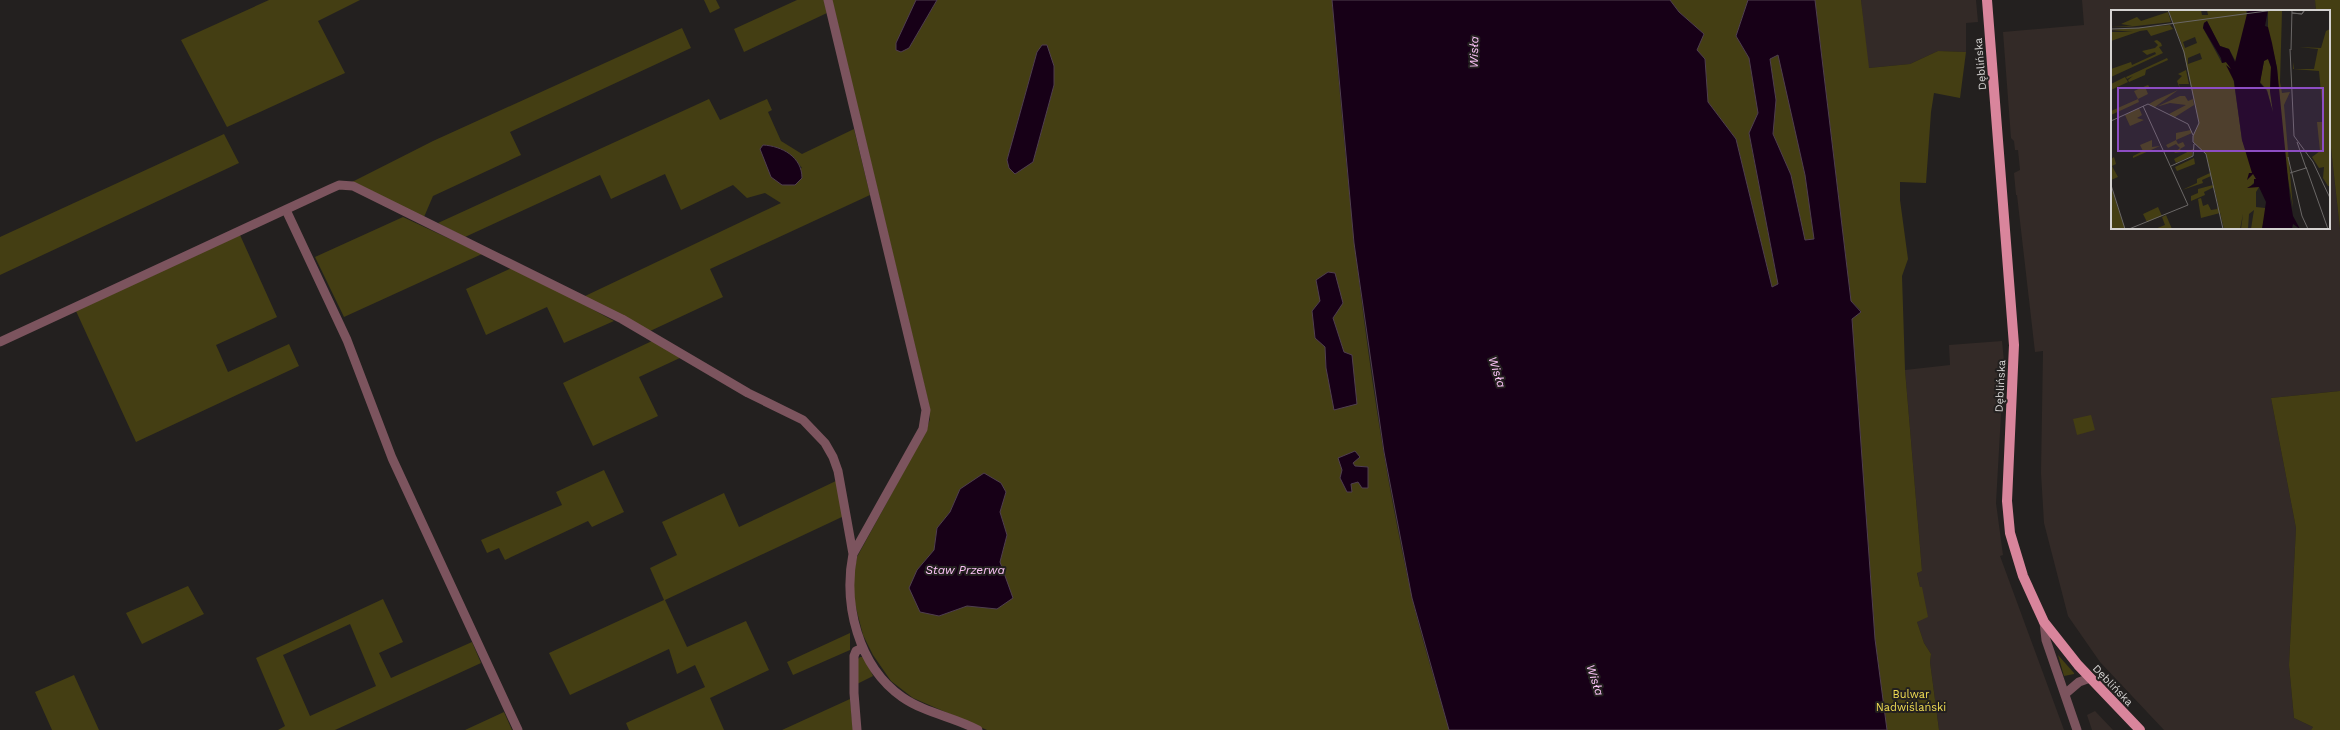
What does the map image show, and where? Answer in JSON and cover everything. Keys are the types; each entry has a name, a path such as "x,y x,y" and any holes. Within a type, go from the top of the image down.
{"main road":[{"name":"Dęblińska","path":"1987,0 2014,345 2008,480 2008,517 2017,562 2044,622 2090,678 2140,730"}],"street":[{"path":"828,0 926,410 923,429 853,554 849,574 851,603 855,626 863,648 884,680 901,696 920,707 978,730"},
{"path":"0,342 339,185 353,186 615,316 748,392 803,420 825,443 833,457 838,471 853,554"},
{"path":"286,210 347,340 392,458 518,730"},
{"path":"2044,622 2046,640 2077,730"},
{"path":"857,730 854,693 854,656 856,652 863,648"},
{"path":"2064,694 2079,682 2090,678"}],"shaded area":[{"path":"1861,0 1976,0 1978,22 1966,23 1966,52 1938,51 1910,64 1868,68"},
{"path":"2082,0 2315,0 2316,10 2111,10 2111,229 2330,229 2330,139 2340,229 2340,395 2339,391 2271,398 2296,528 2289,665 2294,718 2313,727 2311,730 2164,730 2100,662 2068,616 2044,523 2041,473 2043,351 2035,352 2016,195 2014,173 2020,170 2018,150 2015,150 2014,141 2011,138 2003,32 2084,25"},
{"path":"2002,341 2004,361 1996,503 2003,555 2000,556 2064,730 1939,730 1930,662 1931,654 1924,643 1917,622 1920,587 1917,572 1922,571 1905,370 1950,365 1949,345"},
{"path":"2095,711 2113,730 2092,730 2087,715"}],"green space":[{"path":"269,0 360,0 318,21 345,73 227,127 181,40"},
{"path":"704,0 716,0 720,8 710,13"},
{"path":"797,0 824,0 827,13 744,52 734,29"},
{"path":"832,0 916,0 912,11 909,48 937,0 1332,0 1353,225 1383,449 1412,597 1449,730 987,730 913,698 891,681 873,655 863,635 854,600 853,579 857,557 926,431 930,419 929,405","holes":["1037,52 1054,66 1054,85 1033,162 1007,160","1320,301 1343,303 1333,318 1344,352 1326,368 1325,346 1312,311","1353,463 1355,466 1368,467 1358,482 1351,484 1340,478 1342,470","960,489 1006,492 1000,512 1007,535 1000,562 997,609 967,606 939,616 917,570 934,550 937,528 950,512"]},
{"path":"1670,0 1748,0 1736,36 1749,58 1758,113 1749,134 1778,284 1772,287 1736,139 1708,102 1705,59 1696,50 1704,34 1679,12"},
{"name":"Bulwar Nadwiślański","path":"1815,0 1861,0 1869,68 1910,64 1938,51 1966,52 1960,98 1934,93 1931,112 1926,183 1900,182 1900,200 1908,259 1902,276 1905,370 1922,571 1917,573 1920,587 1922,587 1928,617 1917,622 1924,643 1931,654 1930,662 1939,730 1887,730 1875,639 1852,319 1861,311 1851,301"},
{"path":"2315,0 2340,0 2340,229 2330,139 2330,10 2316,10"},
{"path":"682,28 691,48 510,132 521,155 433,196 424,217 352,182 433,141"},
{"path":"1779,55 1805,175 1814,239 1805,240 1791,175 1773,134 1776,100 1770,59"},
{"path":"709,99 720,120 767,99 772,110 768,112 781,141 802,154 854,129 870,195 710,269 723,297 648,332 583,297 781,203 765,193 747,198 733,185 681,210 665,174 611,199 600,175 465,237 438,223","holes":["763,145 786,152 802,168 771,177"]},
{"path":"224,134 239,163 0,275 0,237"},
{"path":"403,217 482,254 344,317 315,257"},
{"path":"240,235 277,317 216,345 228,372 289,344 299,366 136,442 76,311"},
{"path":"514,267 614,321 564,343 547,307 486,335 466,289"},
{"path":"652,341 682,357 639,377 658,416 593,446 563,383"},
{"path":"2340,391 2340,730 2311,730 2313,727 2294,718 2289,665 2296,528 2271,398"},
{"path":"2091,415 2095,430 2077,435 2073,419"},
{"path":"604,470 624,512 592,527 588,521 505,560 499,548 487,553 481,540 562,505 556,492"},
{"path":"838,480 844,516 665,600 687,647 746,621 769,670 710,698 724,730 629,730 626,723 705,687 695,665 677,674 669,649 570,695 549,653 664,600 650,568 677,555 662,522 724,493 739,527"},
{"path":"188,586 204,614 142,644 126,613"},
{"path":"383,599 403,642 379,653 391,678 472,642 481,663 335,730 278,730 285,726 256,658","holes":["350,624 376,686 310,716 283,655"]},
{"path":"850,633 850,650 793,675 787,662"},
{"path":"2058,655 2074,673 2074,674 2064,676"},
{"path":"860,657 864,657 873,676 857,684 857,660"},
{"path":"74,675 99,730 52,730 35,692"},
{"path":"850,699 853,730 782,730"},
{"path":"504,712 512,730 465,730"}],"water":[{"path":"916,0 937,0 909,48 901,52 896,50 896,43"},
{"name":"Wisła","path":"1332,0 1670,0 1679,12 1704,34 1697,50 1705,59 1708,102 1736,139 1772,287 1778,284 1749,133 1758,113 1749,58 1736,36 1748,0 1815,0 1851,301 1861,312 1852,319 1875,639 1887,730 1449,730 1412,598 1384,452 1354,243","holes":["1778,55 1805,175 1814,239 1805,240 1791,175 1773,134 1776,100 1770,59"]},
{"path":"1042,45 1047,45 1054,66 1054,85 1033,162 1015,174 1009,168 1007,160 1037,52"},
{"path":"763,145 784,150 799,164 802,178 795,185 782,185 771,177 760,149"},
{"path":"1328,272 1335,273 1343,303 1333,318 1344,352 1352,355 1357,404 1334,410 1326,368 1325,347 1315,338 1312,311 1320,301 1316,280"},
{"path":"1355,451 1360,457 1353,463 1355,466 1368,467 1368,488 1362,488 1358,482 1351,484 1352,492 1347,492 1340,478 1342,470 1338,458"},
{"name":"Staw Przerwa","path":"984,473 1001,483 1006,492 1000,512 1007,535 1000,562 1013,598 997,609 967,606 939,616 920,612 909,588 917,570 934,550 937,528 950,512 960,489"}]}
